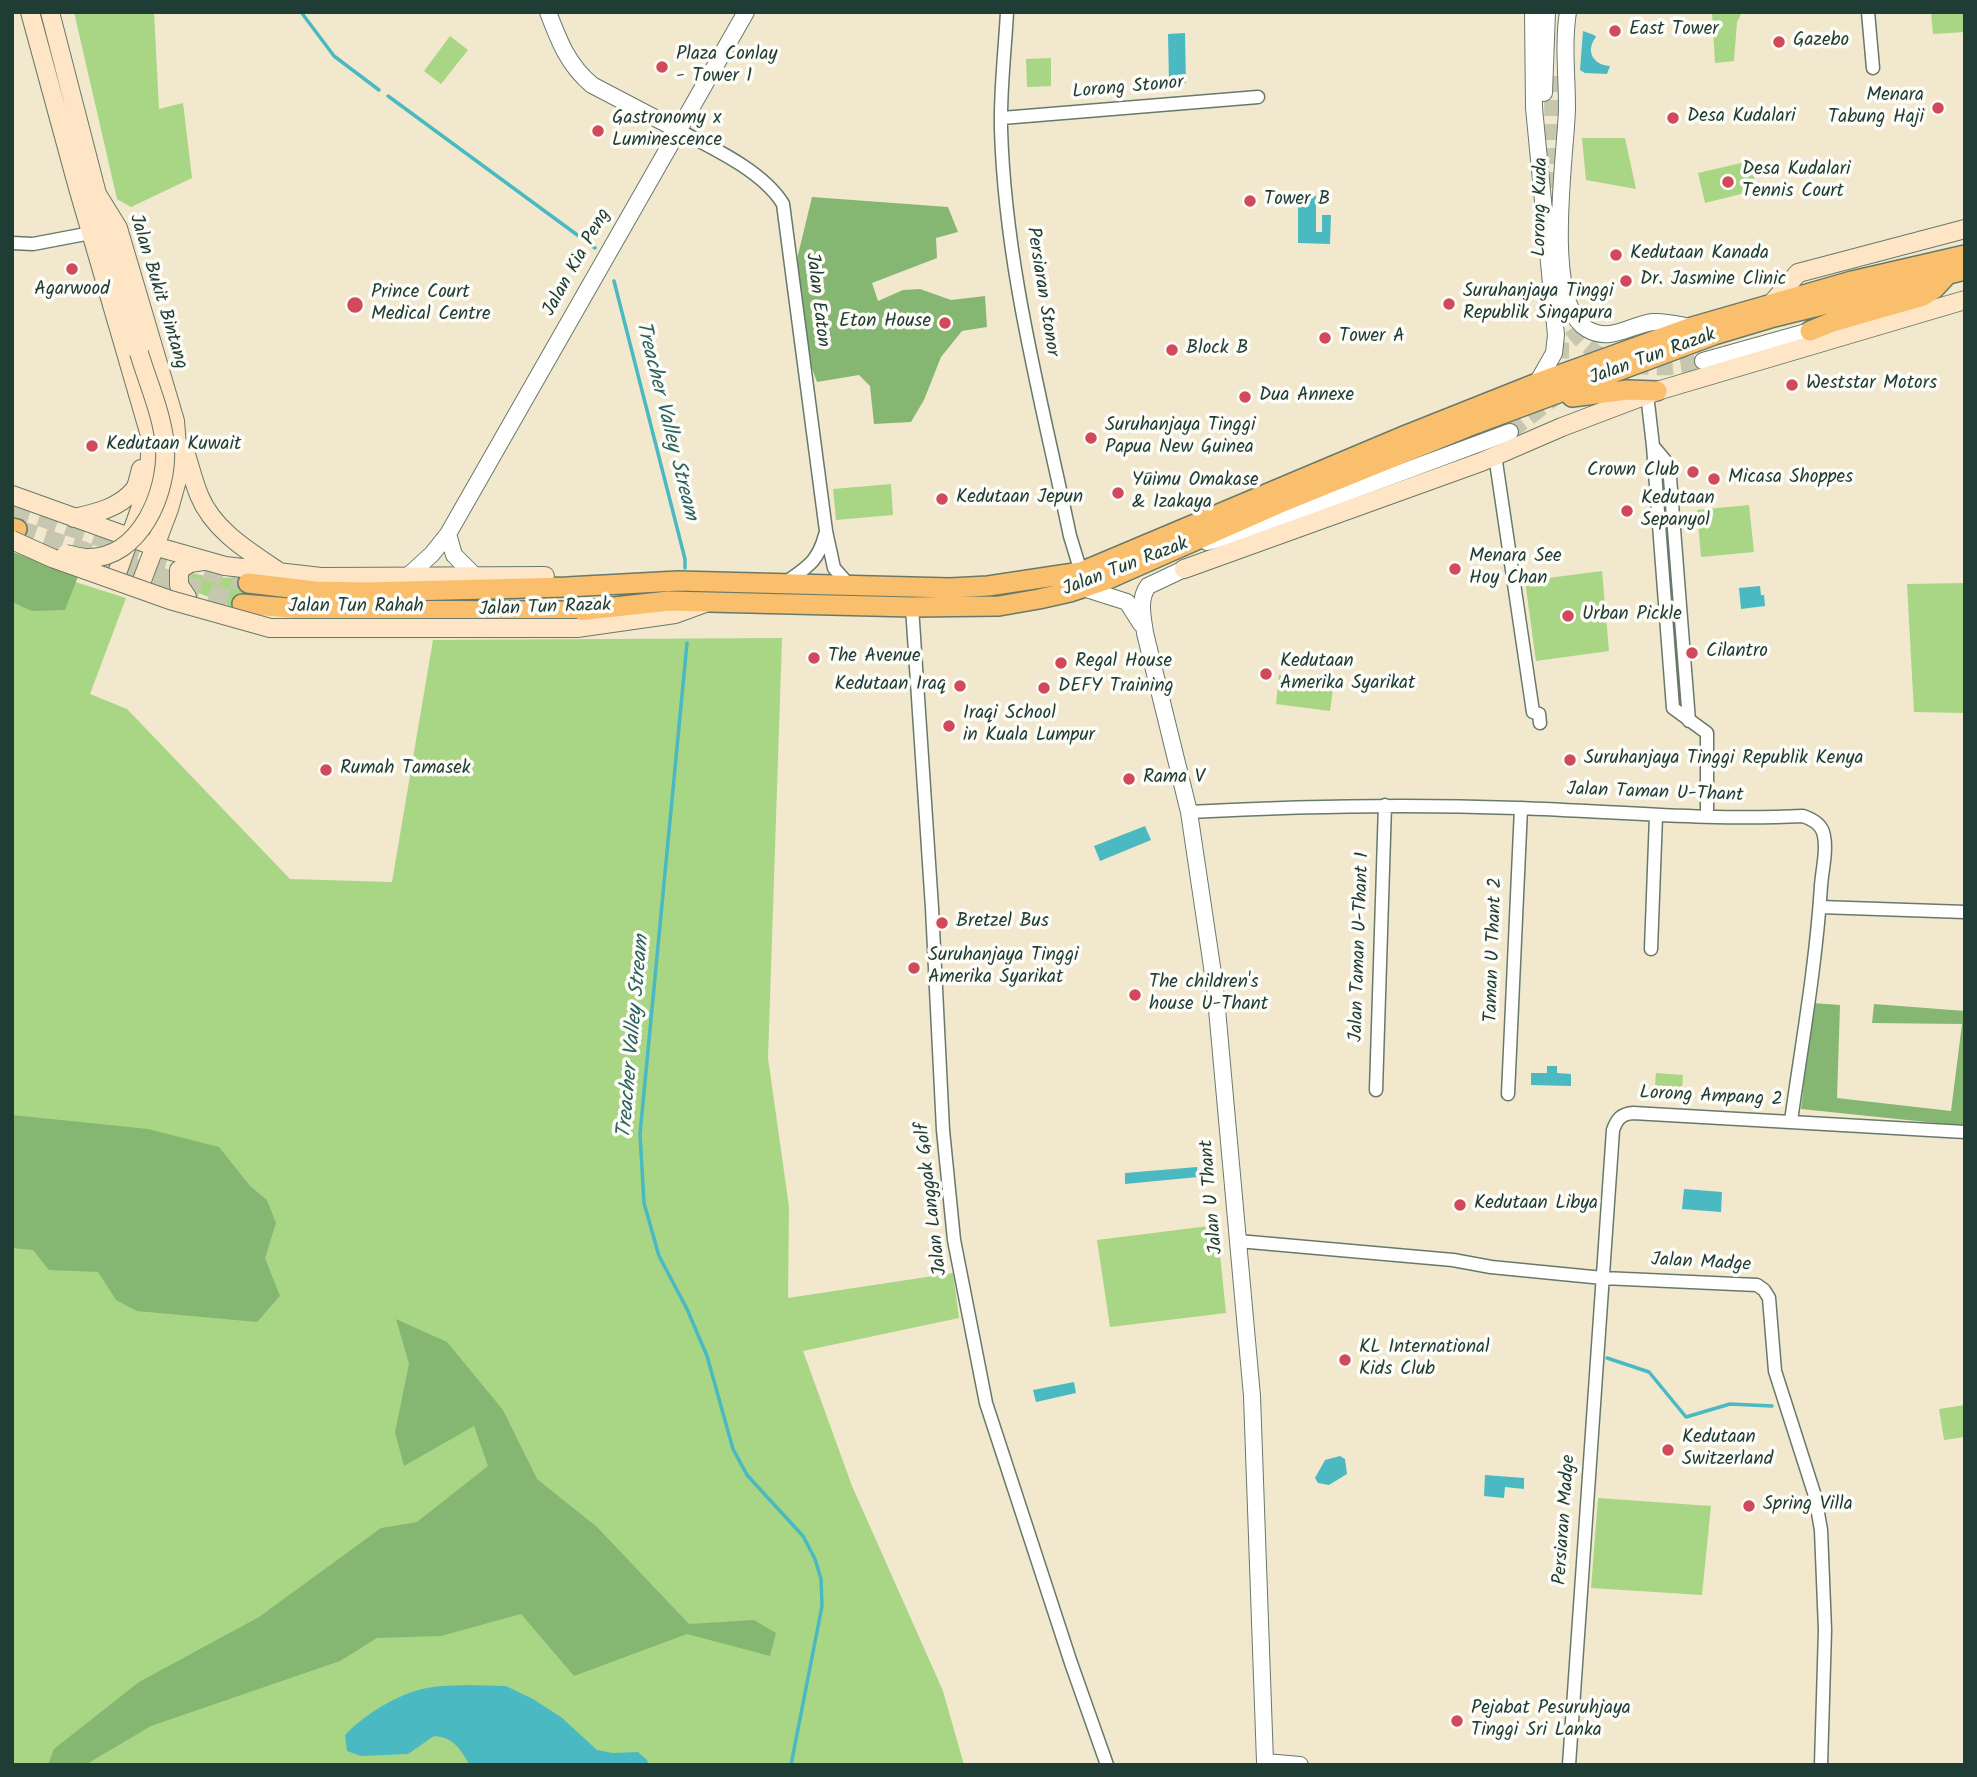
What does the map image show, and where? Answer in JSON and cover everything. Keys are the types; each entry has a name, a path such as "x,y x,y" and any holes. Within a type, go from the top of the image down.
{"main road":[{"path":"30,12 151,439 148,487 116,576"},
{"name":"Jalan Bukit Bintang","path":"50,12 97,194 118,228 175,421 179,473 169,509 141,583"},
{"path":"13,535 48,550 87,558 108,554 139,533 158,495 164,469 165,445 101,220 97,194"},
{"path":"1772,303 1798,273 1965,229"},
{"name":"Jalan Tun Razak","path":"248,583 315,591 366,592 568,587 657,581 988,586 1082,580 1404,436 1537,383 1692,327 1772,303 1965,255"},
{"path":"1810,331 1923,296 1956,272"},
{"name":"Jalan Tun Razak","path":"243,604 312,610 578,620 669,601 912,607 999,606 1171,551 1290,499 1519,407 1714,335 1774,317 1956,272"},
{"name":"Jalan Tun Razak","path":"1184,569 1496,455 1652,393 1965,300"},
{"path":"1810,331 1839,328 1925,305 1946,307"},
{"path":"1519,407 1597,392 1626,390 1652,393"},
{"path":"175,421 199,496 208,512 241,546 280,573"},
{"path":"74,518 107,510 135,489 151,439"},
{"path":"12,495 203,561 280,573 321,577 545,576 657,581"},
{"path":"13,535 116,576 260,618 542,622 561,618 578,620"},
{"name":"Jalan Tun Rahah","path":"13,535 52,558 170,600 270,628 578,620"},
{"path":"187,597 179,585 179,570 190,563 203,561"}],"street":[{"path":"548,12 563,51 580,75 592,85 678,130"},
{"name":"Jalan Kia Peng","path":"407,577 432,554 448,534 746,12"},
{"name":"Persiaran Stonor","path":"1007,12 1002,118 1009,210 1021,303 1070,536 1082,580"},
{"name":"Lorong Kuda","path":"1533,12 1534,108 1556,335 1554,353 1537,383"},
{"path":"1549,12 1552,39"},
{"path":"1544,93 1549,12"},
{"name":"Lorong Kuda","path":"1568,12 1560,222 1564,286 1570,310 1576,320 1585,327 1608,336 1653,322 1692,327"},
{"path":"1868,12 1873,68"},
{"path":"1534,108 1541,124 1555,124 1561,113 1561,99 1566,88"},
{"name":"Lorong Stonor","path":"1002,118 1258,97"},
{"name":"Jalan Eaton","path":"678,130 758,178 783,204 826,531 834,568 850,586"},
{"path":"12,243 33,244 91,233"},
{"path":"1703,361 1810,331"},
{"path":"1652,393 1653,446 1673,708 1707,733 1707,817"},
{"path":"1171,551 1228,537 1510,432"},
{"path":"1496,455 1533,712 1539,714 1540,723"},
{"path":"784,584 819,556 826,531"},
{"path":"448,534 454,555 475,576"},
{"name":"Jalan U Thant","path":"1184,569 1153,582 1144,590 1142,606 1145,633 1189,812 1215,988 1252,1396 1265,1763"},
{"name":"Jalan U Thant","path":"1082,580 1127,603 1145,633"},
{"name":"Jalan Langgak Golf","path":"912,607 932,908 943,1130 956,1251 986,1403 1107,1765"},
{"name":"Jalan Taman U-Thant","path":"1189,812 1307,805 1385,805 1521,808 1656,816 1803,816 1813,820 1820,825 1824,842 1820,907 1791,1121"},
{"name":"Jalan Taman U-Thant 1","path":"1376,1090 1385,805"},
{"name":"Taman U Thant 2","path":"1508,1094 1521,808"},
{"path":"1651,949 1656,816"},
{"path":"1820,907 1965,912"},
{"name":"Lorong Ampang 2","path":"1603,1278 1613,1130 1619,1117 1633,1113 1965,1132"},
{"name":"Jalan Madge","path":"1237,1241 1453,1260 1491,1267 1603,1278 1757,1285 1764,1290 1769,1298 1775,1371 1815,1496 1821,1530 1825,1630 1821,1765"},
{"name":"Persiaran Madge","path":"1569,1765 1603,1278"},
{"path":"1265,1763 1300,1765"}],"green space":[{"path":"74,12 154,12 159,109 183,103 192,178 131,207 117,199"},
{"path":"1712,12 1742,12 1737,22 1734,61 1715,63"},
{"path":"1931,12 1965,12 1965,32 1933,34"},
{"path":"450,36 468,50 441,84 424,71"},
{"path":"1051,58 1051,86 1027,87 1026,59"},
{"path":"1582,138 1625,138 1636,189 1586,180"},
{"name":"Desa Kudalari Tennis Court","path":"1750,161 1757,190 1705,203 1698,173"},
{"path":"812,197 948,207 958,232 936,238 937,258 872,283 878,301 903,290 920,289 951,300 985,296 987,327 962,331 941,357 924,400 911,422 874,424 870,386 859,375 817,382 809,360 797,259"},
{"path":"891,484 893,515 836,520 833,489"},
{"path":"1749,505 1754,552 1701,557 1697,510"},
{"path":"12,552 79,574 65,610 32,611 12,602"},
{"path":"12,562 126,598 90,694 127,709 290,879 392,882 433,640 782,638 768,1058 789,1207 788,1298 953,1273 959,1318 803,1351 852,1486 943,1691 964,1765 12,1765"},
{"name":"Urban Pickle","path":"1602,571 1609,651 1536,661 1525,581"},
{"path":"191,573 216,578 247,577 238,615 231,612 226,603 187,589 187,575"},
{"path":"1965,583 1965,713 1914,712 1907,584"},
{"path":"1279,675 1334,682 1330,711 1276,704"},
{"path":"1813,1003 1840,1005 1837,1098 1951,1111 1962,1024 1872,1023 1874,1004 1965,1011 1965,1126 1801,1109"},
{"path":"1656,1073 1683,1075 1681,1100 1654,1098"},
{"path":"12,1115 148,1129 219,1147 250,1186 267,1200 276,1223 265,1258 280,1296 257,1322 137,1311 116,1300 98,1272 49,1270 33,1250 12,1248"},
{"path":"1217,1225 1226,1313 1110,1327 1097,1240"},
{"path":"396,1319 447,1342 503,1410 537,1479 597,1527 689,1624 754,1620 776,1633 770,1656 687,1634 574,1676 521,1614 441,1636 377,1638 340,1661 151,1726 85,1765 48,1765 54,1749 139,1682 259,1617 381,1528 417,1522 488,1466 474,1426 404,1466 395,1432 409,1364"},
{"path":"1965,1405 1965,1437 1944,1440 1939,1409"},
{"path":"1598,1498 1711,1506 1702,1595 1591,1588"}],"water":[{"path":"1583,31 1596,37 1591,47 1592,56 1599,63 1610,66 1607,74 1585,73 1580,70"},
{"path":"1185,33 1186,83 1169,83 1168,34"},
{"path":"1298,196 1316,196 1316,232 1322,232 1322,215 1331,215 1330,244 1298,243"},
{"path":"1760,586 1765,606 1741,609 1739,588"},
{"path":"1145,826 1151,840 1100,861 1094,846"},
{"path":"1547,1066 1557,1066 1557,1073 1571,1074 1571,1086 1531,1085 1531,1073 1547,1073"},
{"path":"1197,1167 1198,1177 1125,1184 1125,1173"},
{"path":"1684,1189 1722,1192 1721,1212 1682,1209"},
{"path":"1074,1382 1076,1393 1036,1402 1033,1390"},
{"path":"1340,1456 1345,1459 1347,1474 1329,1485 1318,1483 1315,1478 1325,1460"},
{"path":"1485,1475 1524,1478 1524,1489 1505,1487 1504,1498 1484,1496"},
{"path":"467,1685 506,1686 561,1717 597,1750 613,1753 638,1752 649,1765 470,1765 452,1742 434,1736 408,1754 361,1756 347,1751 345,1735 385,1704 421,1689"}],"waterway":[{"name":"Treacher Valley Stream","path":"301,12 334,56 379,90"},
{"name":"Treacher Valley Stream","path":"388,96 595,248"},
{"name":"Treacher Valley Stream","path":"614,281 685,559 685,568"},
{"name":"Treacher Valley Stream","path":"687,643 640,1134 644,1203 659,1256 687,1309 707,1356 733,1449 747,1475 803,1536 815,1559 821,1579 822,1606 791,1765"},
{"path":"1607,1358 1649,1372 1686,1417 1730,1404 1772,1406"}],"tunnel":[{"path":"1552,76 1553,225"},
{"path":"1555,284 1561,308 1573,330 1590,349 1612,359"},
{"path":"1510,432 1553,399 1561,374 1561,335"},
{"path":"1633,365 1669,367 1703,361"},
{"path":"12,507 137,550 248,583"},
{"path":"17,529 242,604"}],"place":[{"name":"East Tower","path":"1615,31"},
{"name":"Gazebo","path":"1779,42"},
{"name":"Plaza Conlay - Tower 1","path":"662,67"},
{"name":"Menara Tabung Haji","path":"1938,108"},
{"name":"Desa Kudalari","path":"1673,118"},
{"name":"Gastronomy x Luminescence","path":"598,131"},
{"name":"Desa Kudalari Tennis Court","path":"1728,182"},
{"name":"Tower B","path":"1250,201"},
{"name":"Kedutaan Kanada","path":"1616,255"},
{"name":"Agarwood","path":"72,269"},
{"name":"Dr. Jasmine Clinic","path":"1626,281"},
{"name":"Suruhanjaya Tinggi Republik Singapura","path":"1449,304"},
{"name":"Prince Court Medical Centre","path":"355,305"},
{"name":"Eton House","path":"945,323"},
{"name":"Tower A","path":"1325,338"},
{"name":"Block B","path":"1172,350"},
{"name":"Weststar Motors","path":"1792,385"},
{"name":"Dua Annexe","path":"1245,397"},
{"name":"Suruhanjaya Tinggi Papua New Guinea","path":"1091,438"},
{"name":"Kedutaan Kuwait","path":"92,446"},
{"name":"Crown Club","path":"1693,472"},
{"name":"Micasa Shoppes","path":"1714,479"},
{"name":"Yūimu Omakase & Izakaya","path":"1118,493"},
{"name":"Kedutaan Jepun","path":"942,499"},
{"name":"Kedutaan Sepanyol","path":"1627,511"},
{"name":"Menara See Hoy Chan","path":"1455,569"},
{"name":"Urban Pickle","path":"1568,616"},
{"name":"Cilantro","path":"1692,653"},
{"name":"The Avenue","path":"814,658"},
{"name":"Regal House","path":"1061,663"},
{"name":"Kedutaan Amerika Syarikat","path":"1266,674"},
{"name":"Kedutaan Iraq","path":"960,686"},
{"name":"DEFY Training","path":"1044,688"},
{"name":"Iraqi School in Kuala Lumpur","path":"949,726"},
{"name":"Suruhanjaya Tinggi Republik Kenya","path":"1570,760"},
{"name":"Rumah Tamasek","path":"326,770"},
{"name":"Rama V","path":"1129,779"},
{"name":"Bretzel Bus","path":"942,923"},
{"name":"Suruhanjaya Tinggi Amerika Syarikat","path":"914,968"},
{"name":"The children's house U-Thant","path":"1135,995"},
{"name":"Kedutaan Libya","path":"1460,1205"},
{"name":"KL International Kids Club","path":"1345,1360"},
{"name":"Kedutaan Switzerland","path":"1668,1450"},
{"name":"Spring Villa","path":"1749,1506"},
{"name":"Pejabat Pesuruhjaya Tinggi Sri Lanka","path":"1457,1721"}]}
